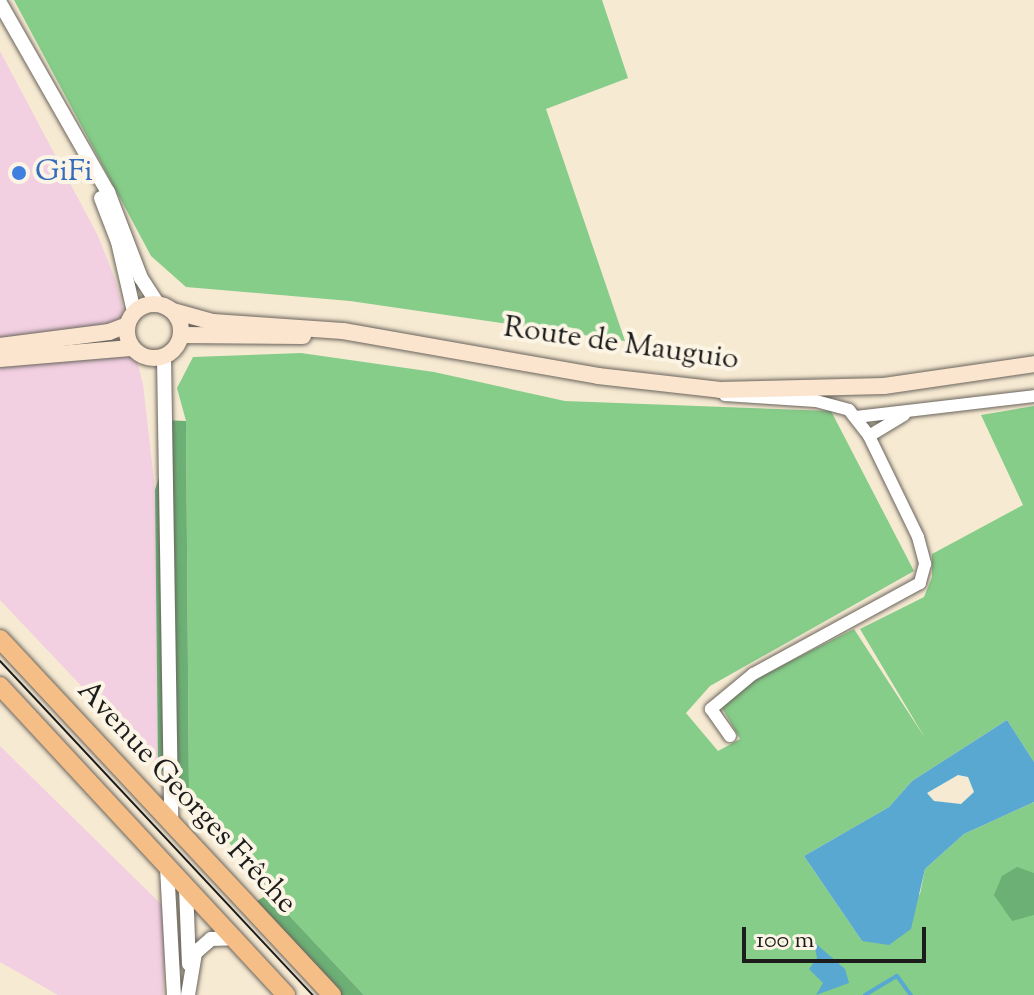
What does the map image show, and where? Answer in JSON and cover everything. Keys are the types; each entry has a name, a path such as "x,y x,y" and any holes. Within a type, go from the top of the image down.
{"main road":[{"path":"0,346 109,332 130,319 165,308 181,335 164,357 146,358 131,348 0,359"},
{"name":"Route de Mauguio","path":"165,308 213,322 266,322 662,385 811,391 1034,364"},
{"path":"130,319 131,348"},
{"name":"Route de Mauguio","path":"181,335 393,340"},
{"name":"Avenue Georges Frêche","path":"0,639 332,995"},
{"name":"Avenue Georges Frêche","path":"0,686 286,995"},
{"path":"167,867 189,842"},
{"path":"186,887 209,864"}],"street":[{"path":"0,3 86,160 108,192 141,278 165,308"},
{"path":"86,160 118,242 130,319"},
{"path":"164,357 171,823"},
{"path":"662,385 740,397 816,401 856,417 905,415 1034,396"},
{"path":"869,436 905,415"},
{"path":"730,736 711,709 753,674 920,583 925,564 918,537 869,436 856,417"},
{"path":"167,867 174,995"},
{"path":"186,887 188,995"},
{"path":"189,972 191,961 203,945 211,939 234,938"}],"shaded area":[{"path":"0,51 98,236 115,279 143,384 155,490 158,767 0,600"},
{"path":"0,746 165,908 163,995 58,995 0,962"}],"green space":[{"path":"14,0 602,0 628,78 546,109 625,341 350,301 186,287 151,256"},
{"path":"301,353 434,372 565,401 831,411 914,571 710,686 686,713 718,751 740,739 721,706 759,677 854,629 925,738 860,629 924,597 932,577 932,554 1023,505 981,415 1034,406 1034,762 1007,720 912,781 889,807 804,856 862,941 920,894 925,869 964,834 1034,802 1034,995 364,995 269,894 189,791 186,421 177,388 193,357"},
{"path":"163,420 186,421 189,791 158,767 155,490 163,465"},
{"path":"1017,867 1034,873 1034,915 1012,921 994,895 1002,876"},
{"path":"269,894 364,995 341,995 255,902"}],"water":[{"path":"1007,720 1034,762 1034,802 964,834 925,869 911,929 889,945 862,941 804,856 889,807 912,781","holes":["958,775 968,777 974,792 961,804 934,801 927,793"]},
{"path":"814,942 845,969 849,983 816,995 823,983 809,969 817,958"}],"waterway":[{"path":"865,995 897,976 911,995"}],"tram line":[{"path":"0,661 313,995"}],"place":[{"name":"GiFi","path":"19,173"}]}
